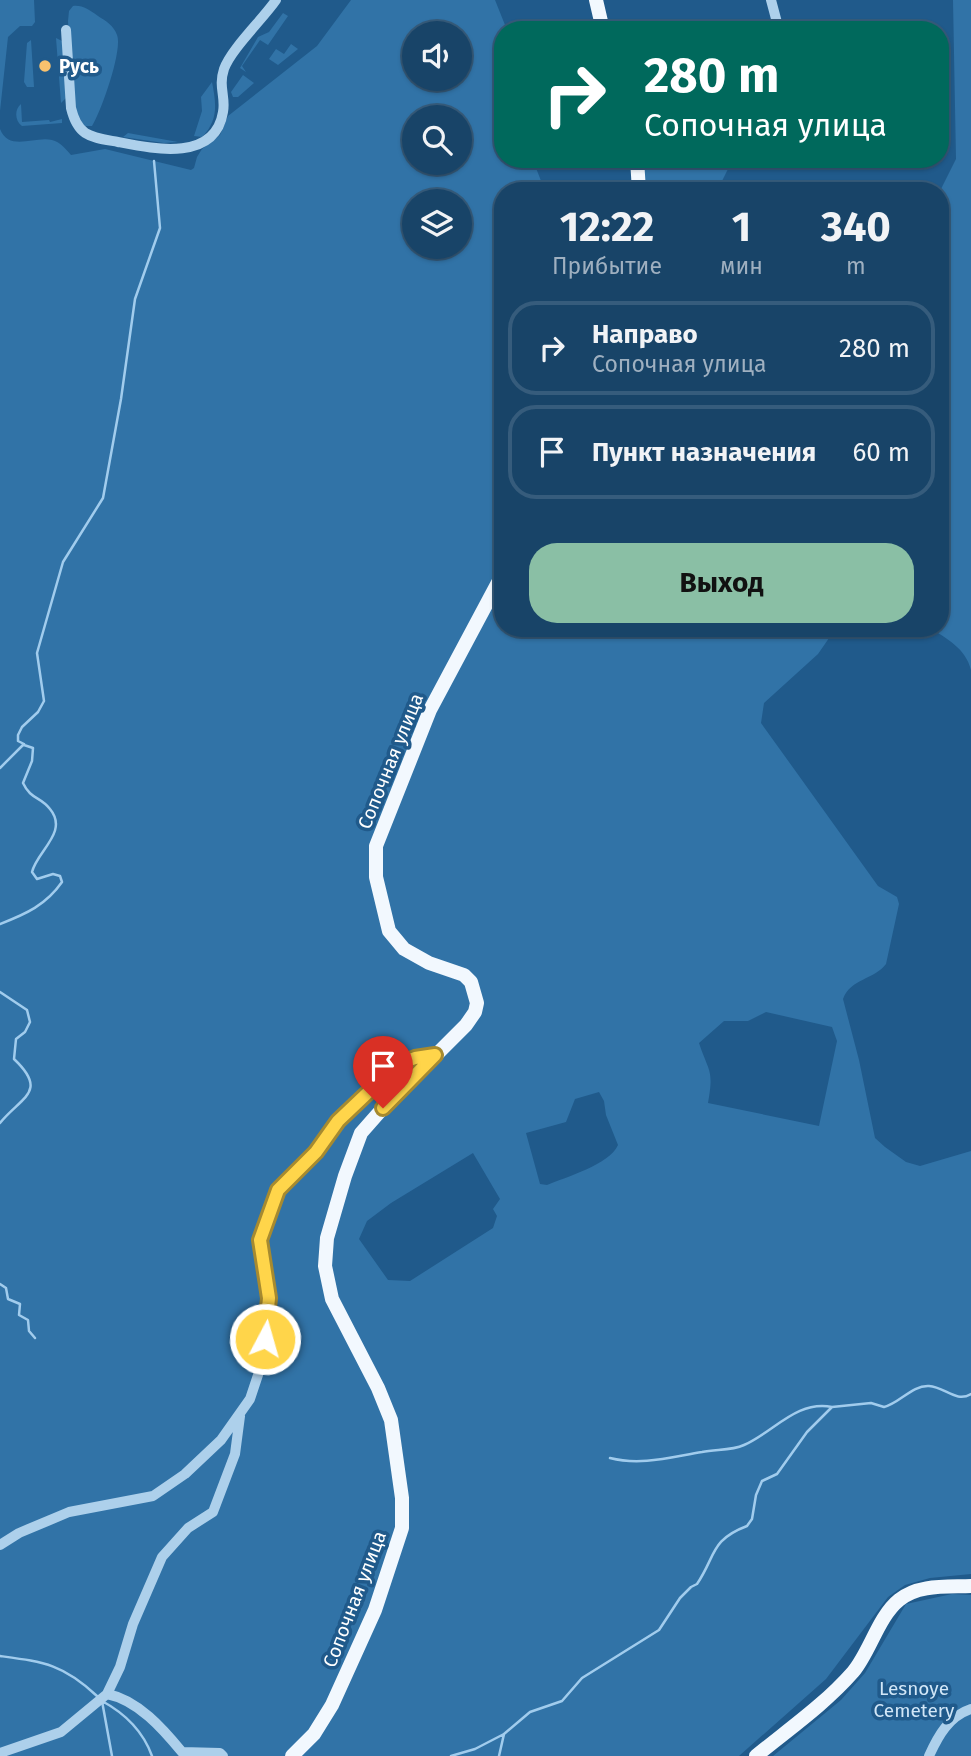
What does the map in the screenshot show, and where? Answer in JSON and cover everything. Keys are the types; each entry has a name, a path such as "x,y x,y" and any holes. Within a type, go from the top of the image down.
{"main road":[{"path":"596,0 601,21"},
{"name":"Сопочная улица","path":"292,1756 314,1734 337,1695 375,1610 402,1528 402,1498 391,1420 378,1388 332,1299 326,1266 327,1238 361,1133 466,1025 475,1012 475,993 471,982 464,975 429,963 404,948 390,931 380,898 375,861 376,846 430,710 494,590"},
{"path":"756,1756 856,1669 897,1601 912,1592 971,1586"}],"street":[{"path":"66,30 71,108 81,132 158,149 181,148 200,145 215,133 223,114 220,85 225,68 276,0"},
{"path":"771,0 777,21"},
{"path":"0,1545 19,1533 69,1512 153,1496 185,1474 220,1440 250,1399 263,1360 269,1298 260,1240 278,1190 316,1152 338,1121 379,1082 405,1062 435,1055"},
{"path":"0,1753 61,1732 107,1694 162,1557 188,1528 213,1512 235,1454 240,1413"},
{"path":"107,1694 123,1698 152,1719 182,1752 223,1756"},
{"path":"929,1756 951,1720 959,1713 971,1710"}],"green space":[{"path":"0,0 34,0 35,22 32,26 20,26 8,37 0,111"},
{"path":"351,0 495,0 503,21 494,21 494,168 536,168 541,182 494,182 494,637 830,637 818,654 764,703 761,723 878,886 897,897 899,904 886,964 851,987 843,999 875,1138 906,1162 920,1166 971,1151 971,1574 930,1578 905,1585 888,1597 826,1679 739,1756 0,1756 0,129 4,136 16,142 45,139 55,141 71,155 105,149 191,170 202,149 220,135 228,116 317,46","holes":["766,1012 832,1027 837,1041 819,1126 708,1103 710,1077 699,1043 724,1021 748,1021","599,1092 618,1145 606,1159 597,1164 547,1185 540,1184 526,1133 566,1122 575,1099","473,1153 500,1199 493,1209 497,1216 493,1228 410,1281 388,1280 359,1239 367,1221 391,1203"]},
{"path":"953,0 971,0 971,670 965,656 944,637 949,637 949,182 944,182 956,159"},
{"path":"73,6 86,8 112,26 117,35 114,67 92,126 84,126 73,105 68,21 69,11"},
{"path":"283,13 288,16 268,45 260,40 242,66 246,72 240,68 258,37 269,32"},
{"path":"56,38 64,42 68,96 61,103"},
{"path":"31,40 34,87 27,87 24,82 27,43"},
{"path":"291,44 298,49 278,65 269,59 276,49 284,54"},
{"path":"243,75 254,83 238,97 233,97 231,92"},
{"path":"212,82 214,118 202,137 194,136 202,111 201,97"},
{"path":"21,104 22,122 62,119 62,123 22,126 16,115"},
{"path":"128,133 178,142 164,143 123,137"},
{"path":"643,168 728,168 722,182 644,182"},
{"name":"Lesnoye Cemetery","path":"952,1594 971,1595 971,1756 773,1756 841,1700 865,1673 906,1604"}],"waterway":[{"path":"0,768 24,744 18,741 18,735 44,701 37,653 63,562 103,498 135,299 160,228 154,161"},
{"path":"0,924 35,908 62,882 60,876 53,874 37,879 32,872 56,826 50,809 29,792 23,783 32,761 33,748 24,745"},
{"path":"0,992 27,1010 30,1022 25,1032 16,1039 14,1059 30,1079 28,1094 0,1123"},
{"path":"0,1284 6,1288 8,1299 20,1304 19,1315 28,1320 29,1331 35,1338"},
{"path":"451,1756 475,1749 504,1734 530,1712 562,1701 582,1678 659,1630 680,1598 697,1584 720,1543 735,1531 747,1526 752,1519 756,1495 762,1481 777,1474 807,1432 832,1407 871,1403 884,1407 923,1386 935,1387 960,1397 971,1394"},
{"path":"610,1458 645,1461 734,1448 755,1439 807,1408 832,1407"},
{"path":"0,1656 52,1666 74,1677 97,1696"},
{"path":"102,1701 133,1724 152,1756"},
{"path":"102,1701 112,1756"},
{"path":"499,1756 504,1734"}],"place":[{"name":"Русь","path":"45,66"}],"route":[{"path":"265,1339 269,1298 260,1240 278,1190 316,1152 338,1121 379,1082 405,1062 435,1055 383,1108"}]}
